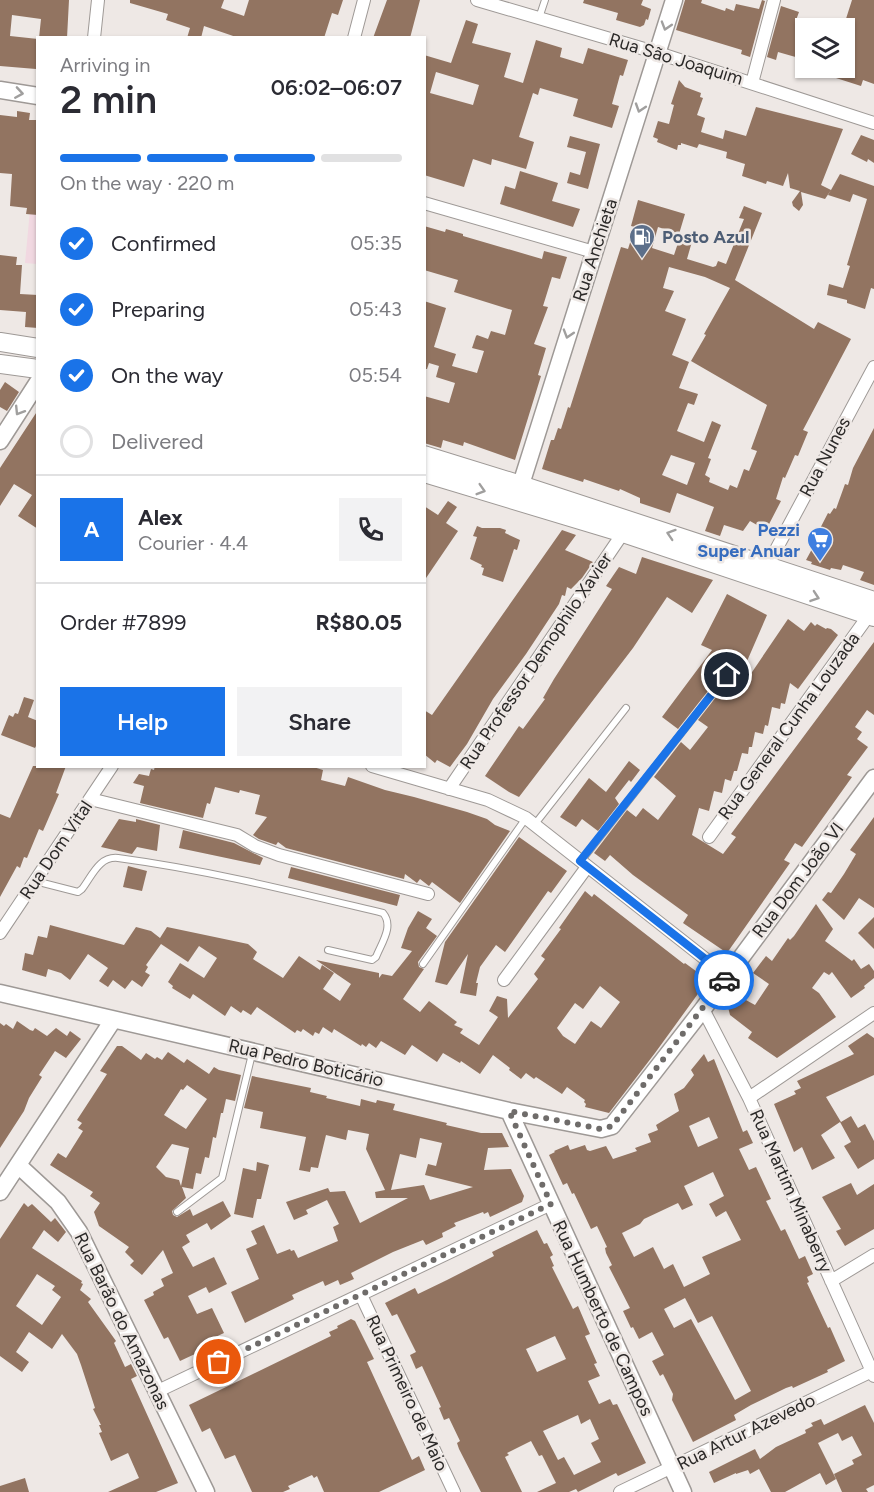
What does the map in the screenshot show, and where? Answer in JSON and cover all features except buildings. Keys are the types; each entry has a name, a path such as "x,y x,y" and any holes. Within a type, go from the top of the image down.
{"main road":[{"path":"0,342 36,348"},
{"path":"0,364 36,369"},
{"path":"426,456 623,533 763,572"},
{"path":"426,473 519,493 763,572 872,611"}],"street":[{"path":"94,36 98,0"},
{"path":"355,36 364,0"},
{"name":"Rua São Joaquim","path":"477,0 658,53 874,123"},
{"name":"Rua Anchieta","path":"519,493 674,0"},
{"path":"752,83 774,0"},
{"path":"0,90 36,96"},
{"path":"426,204 594,252"},
{"name":"Rua Nunes","path":"763,572 874,367"},
{"path":"0,441 36,385"},
{"name":"Rua Professor Demophilo Xavier","path":"449,789 623,533"},
{"name":"Rua General Cunha Louzada","path":"709,837 872,611"},
{"name":"Rua Dom Vital","path":"0,933 111,768"},
{"path":"379,768 488,800 530,821 727,976"},
{"name":"Rua Dom João VI","path":"612,1126 703,1009 874,778"},
{"path":"90,799 237,835 255,846 279,855 428,894"},
{"path":"504,980 584,864"},
{"name":"Rua Pedro Boticário","path":"0,993 509,1111 601,1129 612,1126"},
{"name":"Rua Martim Minaberry","path":"703,1009 749,1098 873,1374"},
{"path":"749,1098 874,1013"},
{"path":"0,1192 113,1020"},
{"name":"Rua Humberto de Campos","path":"509,1111 683,1492"},
{"name":"Rua Barão do Amazonas","path":"18,1165 58,1202 79,1232 206,1492"},
{"path":"158,1391 551,1204"},
{"path":"831,1281 874,1255"},
{"name":"Rua Primeiro de Maio","path":"361,1295 453,1492"},
{"name":"Rua Artur Azevedo","path":"620,1492 873,1374"}],"lane":[{"path":"539,18 545,0"},
{"path":"584,864 727,675"},
{"path":"423,964 530,821 626,708"},
{"path":"35,880 78,892 82,890 102,861 118,858 200,870 275,886 382,913 387,918 389,925 376,957 372,960 328,950"},
{"path":"177,1212 222,1178 253,1051"}],"shaded area":[{"path":"36,147 36,264 25,263"}],"way so far":[{"path":"219,1362 551,1204 509,1111 601,1129 612,1126 724,980"}],"place":[{"name":"Posto Azul","path":"642,260"},
{"name":"Pezzi Super Anuar","path":"820,563"}],"route":[{"path":"724,980 727,976 580,861 727,675"}]}
